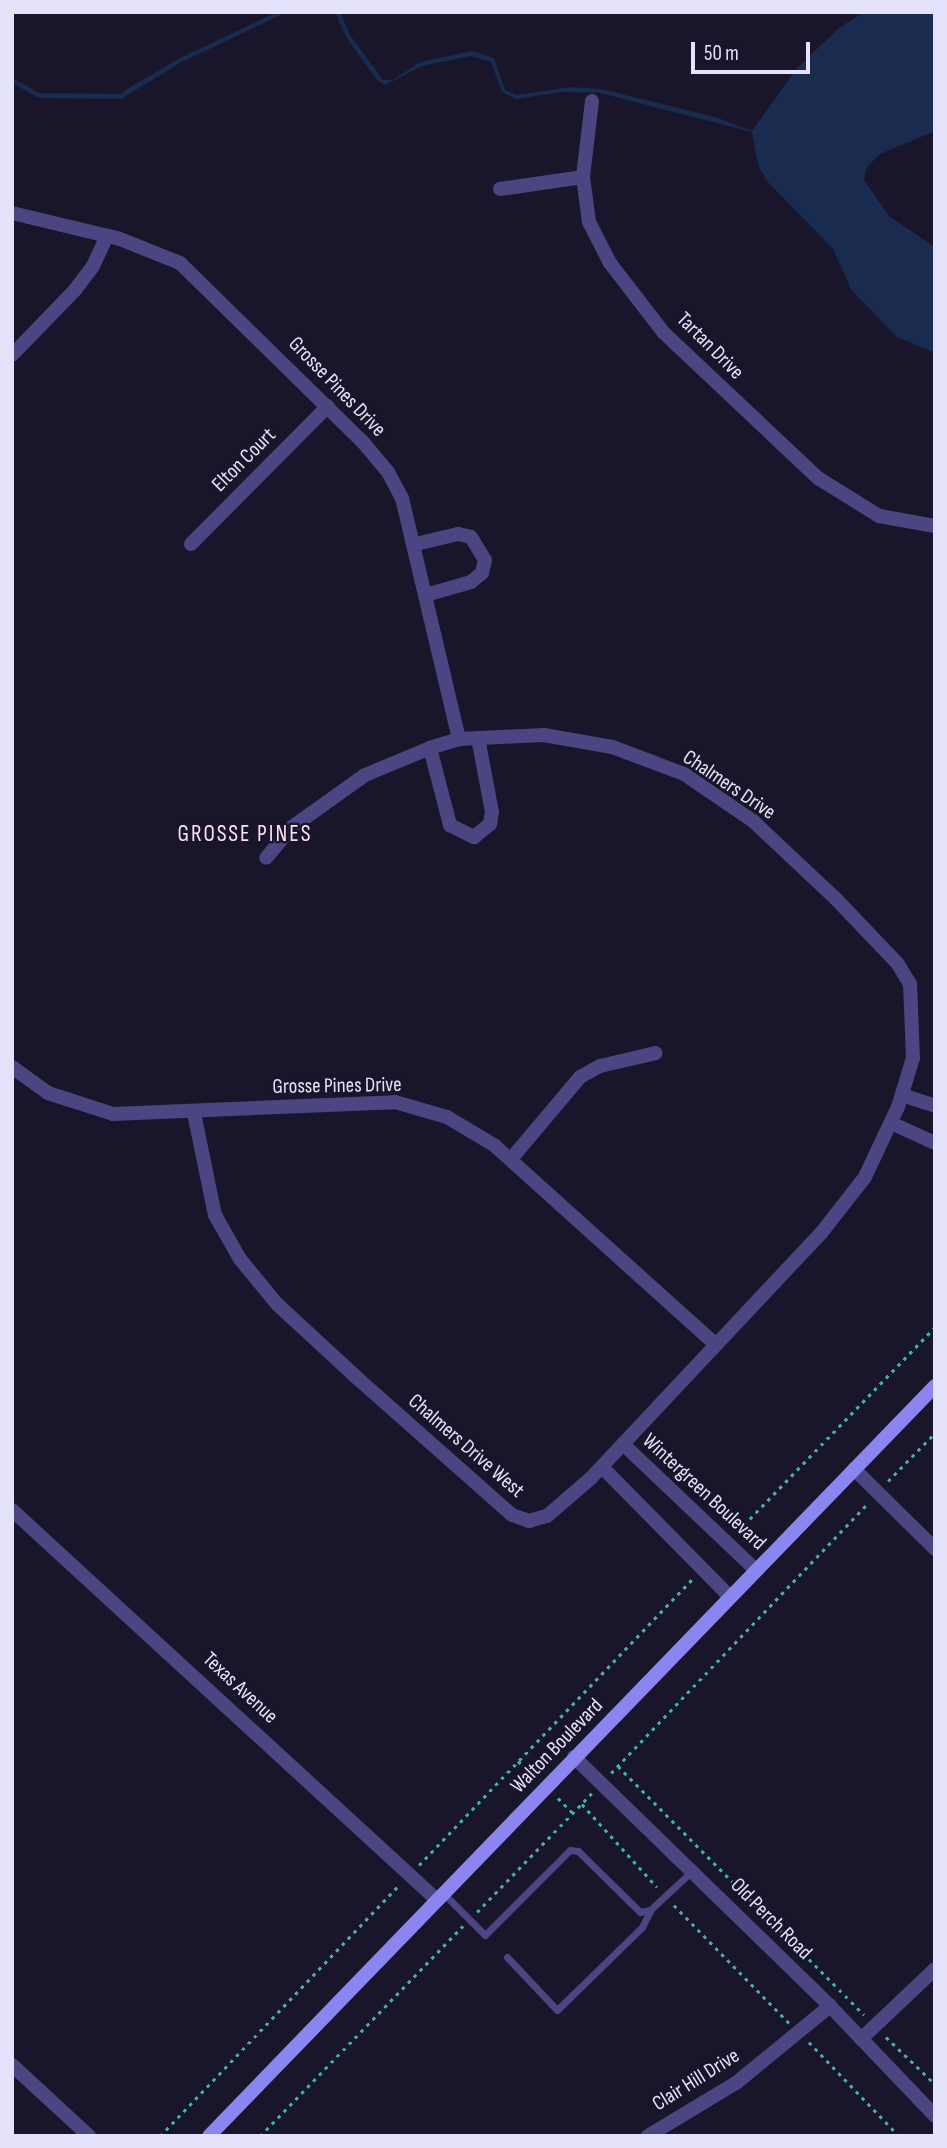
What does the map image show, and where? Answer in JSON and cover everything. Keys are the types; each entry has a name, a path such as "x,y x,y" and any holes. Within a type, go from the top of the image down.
{"main road":[{"name":"Walton Boulevard","path":"209,2136 935,1386"}],"street":[{"name":"Tartan Drive","path":"592,101 583,177 589,222 610,263 664,333 818,478 879,516 935,526"},
{"path":"500,189 583,177"},
{"name":"Grosse Pines Drive","path":"12,213 107,236 180,263 328,407 388,472 416,544 459,739"},
{"path":"12,355 75,290 93,266 107,236"},
{"name":"Elton Court","path":"191,544 328,407"},
{"path":"416,544 458,534 471,537 485,560 482,573 471,582 426,595"},
{"name":"Chalmers Drive","path":"266,858 292,827 365,775 459,739 544,735 611,747 684,774 754,821 836,899 898,964 910,984 913,1058 900,1101"},
{"path":"430,748 450,825 474,837 490,824 492,812 478,738"},
{"path":"511,1160 580,1077 600,1066 656,1053"},
{"name":"Grosse Pines Drive","path":"12,1067 48,1093 113,1114 395,1102 447,1117 511,1160 715,1343"},
{"path":"900,1101 935,1107"},
{"name":"Chalmers Drive West","path":"194,1112 215,1215 240,1259 277,1304 512,1515 530,1521 547,1516 602,1466 822,1232 864,1177 900,1101"},
{"path":"891,1123 935,1143"},
{"name":"Wintergreen Boulevard","path":"623,1444 756,1570"},
{"path":"602,1466 730,1597"},
{"path":"854,1469 935,1549"},
{"name":"Texas Avenue","path":"12,1510 410,1874 440,1897"},
{"name":"Old Perch Road","path":"574,1757 830,2006 935,2116"},
{"path":"861,2039 935,1969"},
{"name":"Clair Hill Drive","path":"648,2136 736,2083 830,2006"},
{"path":"12,2065 89,2136"}],"lane":[{"path":"485,1935 565,1854 578,1851 630,1904 640,1912 650,1910"},
{"path":"507,1957 557,2010 642,1927 650,1910 692,1871"},
{"path":"440,1897 494,1943"}],"path":[{"path":"727,1543 935,1327"},
{"path":"160,2136 703,1568"},
{"path":"618,1766 854,2005"},
{"path":"582,1804 785,2019"},
{"path":"811,2044 898,2136"},
{"path":"896,2047 935,2084"}],"water":[{"path":"277,12 287,12 180,63 121,99 39,98 12,83 12,78 40,93 119,94 178,59"},
{"path":"335,12 340,12 350,35 383,80 393,80 420,62 472,51 494,58 505,90 516,95 570,87 601,89 718,118 752,131 796,69 839,28 864,12 935,12 935,131 880,154 867,167 864,180 889,216 935,247 935,353 897,337 852,291 833,249 767,181 758,165 752,132 600,93 563,92 516,99 502,92 491,62 471,56 422,66 385,85 377,80 346,37"}],"district":[{"name":"GROSSE PINES","path":"245,834"}]}
